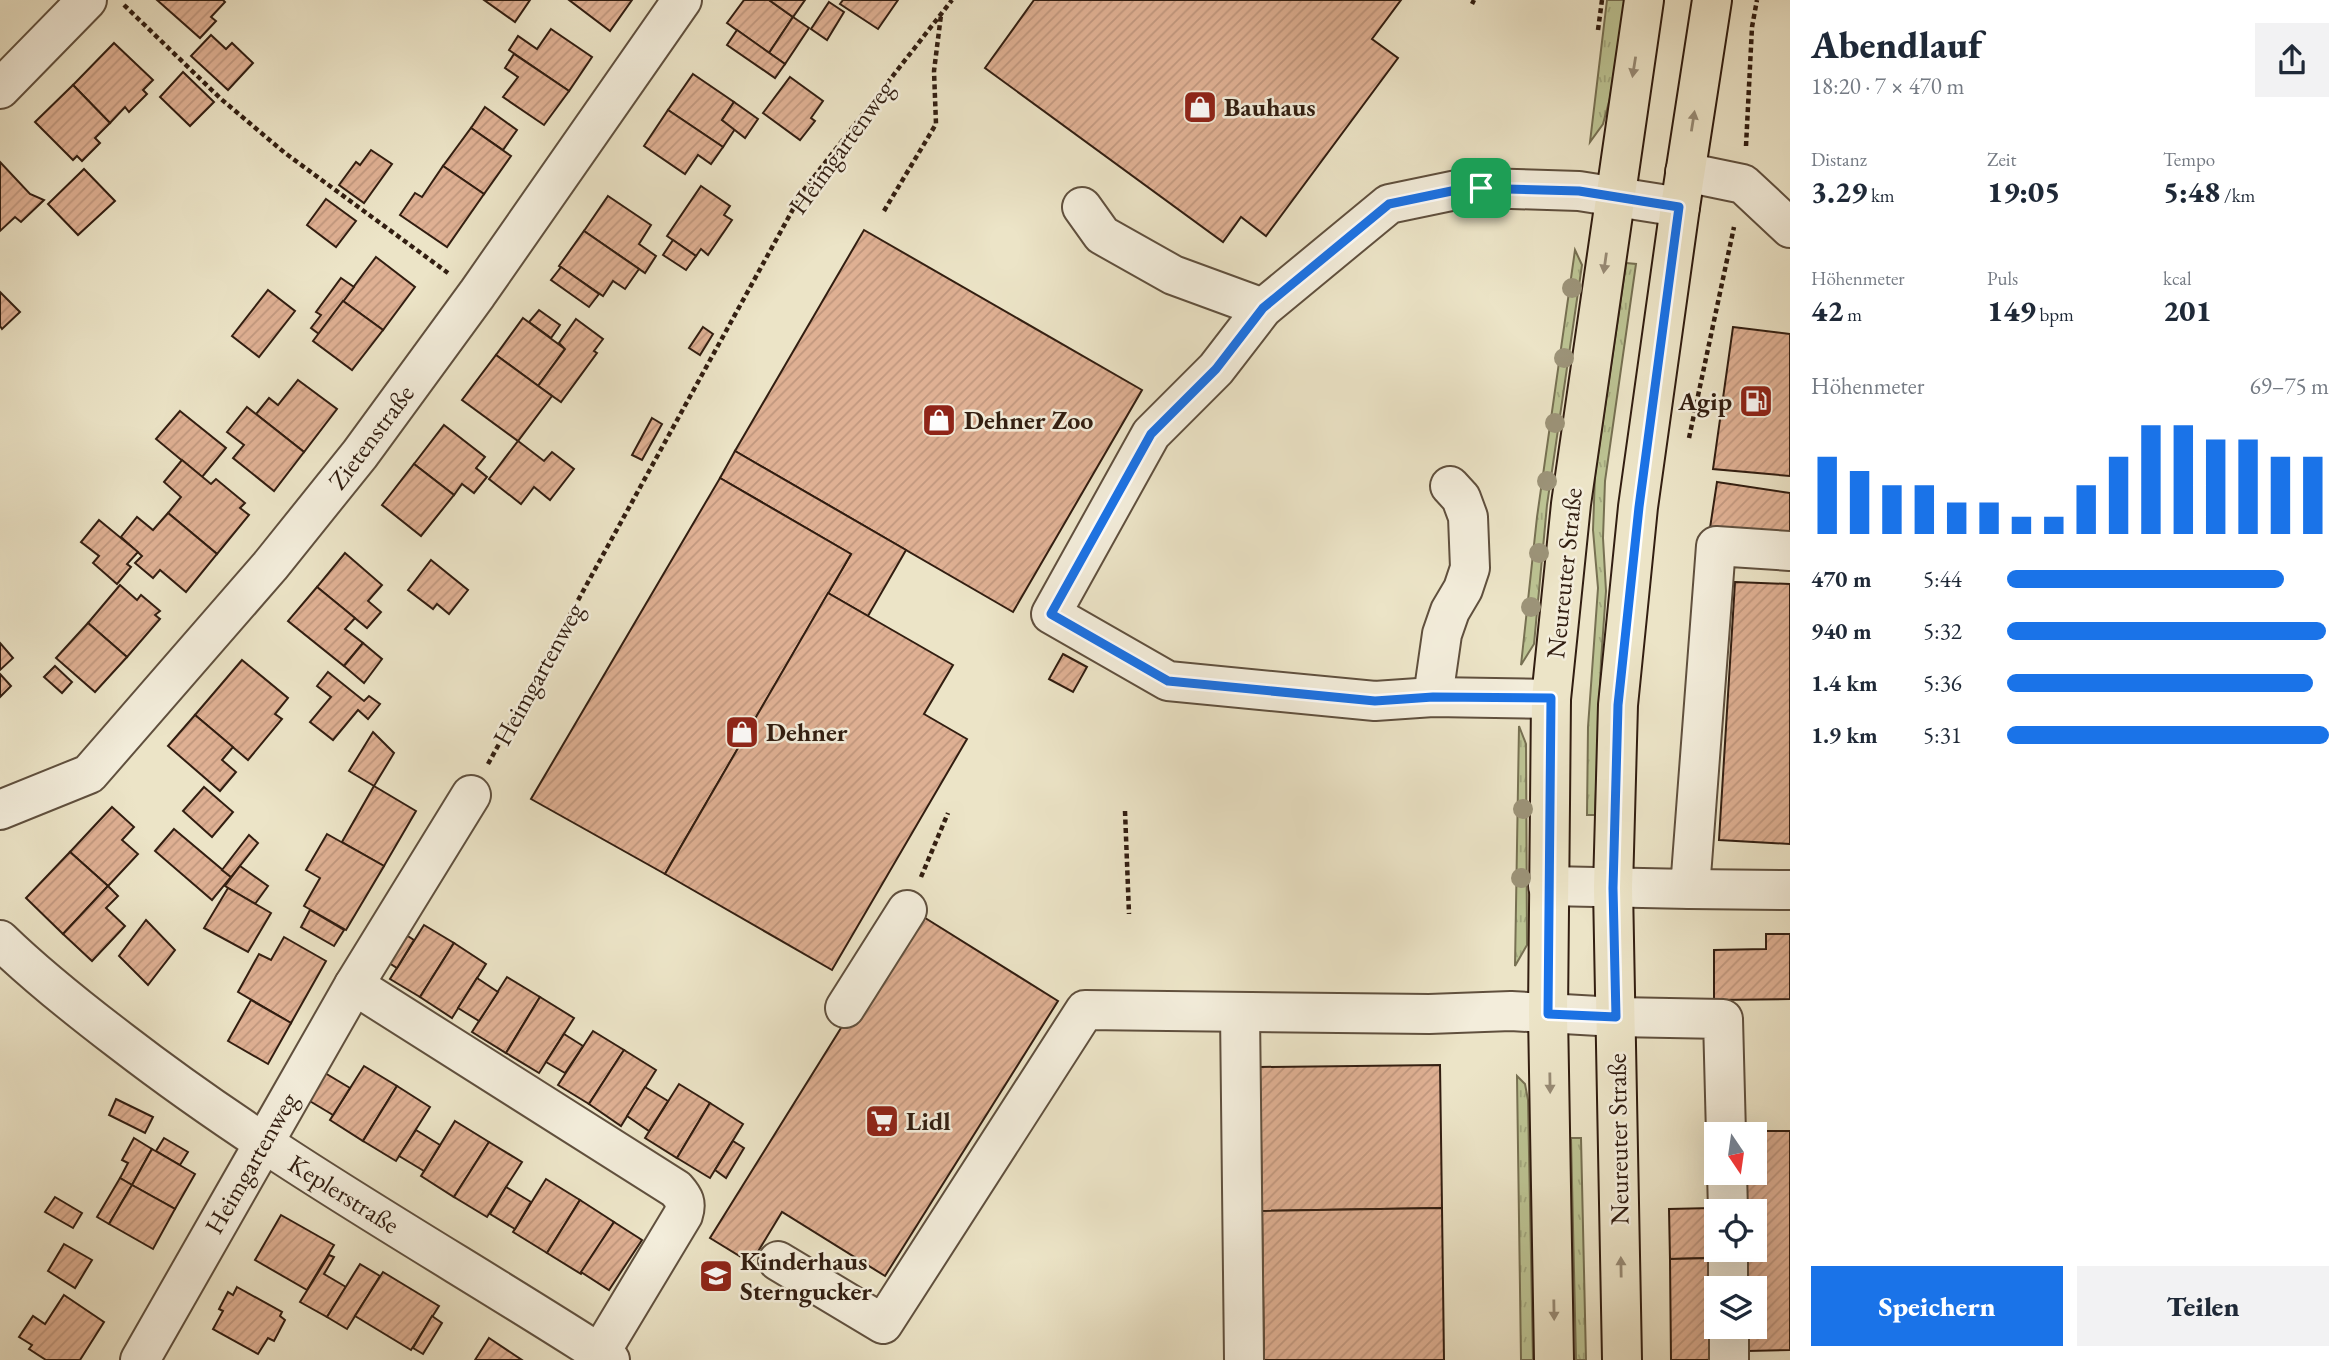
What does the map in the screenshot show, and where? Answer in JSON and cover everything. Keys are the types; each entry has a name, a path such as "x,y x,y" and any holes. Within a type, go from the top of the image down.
{"main road":[{"name":"Neureuter Straße","path":"1555,1360 1548,1014 1551,698 1571,504 1644,0"},
{"name":"Neureuter Straße","path":"1622,1360 1613,888 1618,705 1639,507 1682,189 1712,0"}],"street":[{"path":"0,89 87,0"},
{"name":"Zietenstraße","path":"0,810 89,774 270,566 360,454 477,294 682,0"},
{"path":"1551,698 1433,697 1375,701 1168,681 1051,614 1151,434 1216,369 1263,308 1389,204 1466,188 1579,191 1615,196 1743,184 1790,228"},
{"path":"1082,207 1102,235 1125,249 1173,275 1263,308"},
{"path":"1433,697 1442,634 1470,568 1468,517 1461,498 1450,486"},
{"path":"1690,889 1716,546 1790,551"},
{"name":"Heimgartenweg","path":"140,1360 354,985 471,795"},
{"path":"1548,886 1790,890"},
{"path":"845,1008 907,910"},
{"name":"Keplerstraße","path":"0,940 92,1019 262,1143 605,1357 683,1214 686,1205 683,1197 676,1189 354,985"},
{"path":"778,1261 883,1324 1084,1010 1429,1014 1511,1011 1723,1019 1726,1122"},
{"path":"1240,1013 1244,1360"},
{"path":"1728,1339 1729,1360"}],"path":[{"path":"120,0 221,99 285,153 477,294"},
{"name":"Heimgartenweg","path":"471,795 803,191 951,0"},
{"path":"884,211 936,124 934,71 941,14"},
{"path":"1125,811 1129,914"},
{"path":"907,910 948,813"}],"green space":[{"path":"1607,0 1625,0 1610,98 1603,124 1590,142"},
{"path":"1575,250 1582,265 1547,505 1534,644 1521,665 1537,517"},
{"path":"1626,263 1636,264 1605,481 1603,538 1606,591 1595,815 1587,815 1588,727 1598,588 1593,530 1595,475"},
{"path":"1519,726 1526,744 1527,945 1515,966"},
{"path":"1517,1076 1525,1084 1528,1100 1533,1360 1521,1360"},
{"path":"1571,1138 1581,1138 1586,1360 1576,1360"}],"building":[{"path":"157,0 225,2 211,17 216,21 200,38"},
{"path":"484,0 530,0 515,22"},
{"path":"569,0 632,0 610,31"},
{"path":"744,0 769,0 793,17 769,53 727,23"},
{"path":"769,0 805,0 793,17"},
{"path":"843,0 898,0 878,29 840,4"},
{"name":"Bauhaus","path":"1034,0 1401,0 1372,39 1398,58 1266,236 1241,217 1223,242 985,68"},
{"path":"829,2 844,12 827,40 811,29"},
{"path":"793,17 809,28 785,64 769,53"},
{"path":"551,29 592,57 569,91 509,50 518,36 537,49"},
{"path":"737,30 785,64 775,78 727,45"},
{"path":"211,35 226,49 232,43 253,63 228,90 191,56"},
{"path":"114,43 153,80 143,90 147,94 129,112 125,107 110,123 73,85"},
{"path":"514,54 569,91 544,125 503,97 518,77 505,68"},
{"path":"183,72 214,102 190,126 160,97"},
{"path":"693,74 734,102 722,120 735,129 723,147 668,110"},
{"path":"790,77 823,101 811,118 815,121 800,140 763,113"},
{"path":"73,85 110,123 95,138 100,143 82,161 77,156 73,160 35,122"},
{"path":"734,102 758,119 745,138 722,120"},
{"path":"485,107 517,130 503,150 471,128"},
{"path":"668,110 723,147 711,164 698,155 685,174 644,146"},
{"path":"471,128 511,156 484,194 443,166"},
{"path":"371,150 392,164 364,203 339,185 356,162 360,165"},
{"path":"0,162 30,194 44,200 21,222 15,217 0,231"},
{"path":"443,166 484,194 447,247 400,215 415,193 422,197"},
{"path":"84,169 115,201 78,235 48,204"},
{"path":"701,186 730,206 724,215 732,220 708,255 701,249 696,256 667,236"},
{"path":"608,196 651,225 639,244 656,256 645,273 584,231"},
{"path":"326,199 356,221 336,247 307,225"},
{"name":"Dehner Zoo","path":"864,230 1142,390 1013,612 735,451"},
{"path":"584,231 639,269 625,289 613,281 603,296 559,266"},
{"path":"673,240 696,256 686,270 663,255"},
{"path":"376,257 415,287 383,330 343,301"},
{"path":"561,267 599,294 589,307 551,280"},
{"path":"341,278 354,287 319,334 311,328 321,315 316,312"},
{"path":"268,290 295,311 259,357 232,336"},
{"path":"0,292 20,312 2,329 0,326"},
{"path":"343,301 383,330 352,370 313,341"},
{"path":"539,310 560,325 551,338 529,322"},
{"path":"523,318 565,349 538,386 496,355"},
{"path":"576,319 603,339 594,351 597,353 561,402 538,386 565,349 559,343"},
{"path":"703,327 713,334 700,355 689,348"},
{"name":"Agip","path":"1733,327 1790,334 1790,476 1713,469"},
{"path":"496,355 552,396 518,441 462,400"},
{"path":"298,380 337,409 304,452 256,414 269,398 278,405"},
{"path":"247,407 304,452 274,491 233,458 244,445 227,432"},
{"path":"180,411 226,448 202,477 156,439"},
{"path":"652,418 662,424 642,460 632,455"},
{"path":"444,425 485,457 476,468 487,477 474,493 462,484 454,495 414,464"},
{"path":"518,441 544,461 552,452 574,469 550,500 534,487 521,504 489,479"},
{"path":"735,451 906,550 868,616 828,593 851,554 720,478"},
{"path":"182,460 211,484 216,479 245,503 240,508 249,515 217,554 168,513 181,497 164,482"},
{"path":"414,464 454,495 421,536 382,505"},
{"path":"720,478 851,554 665,874 531,799"},
{"path":"1717,482 1790,493 1790,540 1710,528"},
{"path":"168,513 217,554 186,592 160,570 153,578 135,563 142,556 121,537 137,517 153,530"},
{"path":"99,520 138,552 127,564 131,567 117,584 93,563 99,556 81,542"},
{"path":"345,553 382,585 368,601 381,612 367,628 317,587"},
{"path":"431,560 468,590 449,614 437,604 433,609 408,590"},
{"path":"1735,582 1790,584 1790,844 1719,840"},
{"path":"120,585 137,600 141,595 160,611 155,615 160,619 127,657 88,623"},
{"path":"317,587 355,618 345,629 363,643 344,666 288,621"},
{"path":"828,593 953,665 924,714 967,739 832,970 665,874"},
{"path":"88,623 127,657 95,692 56,658"},
{"path":"0,643 13,658 0,670"},
{"path":"363,643 382,659 364,683 344,666"},
{"path":"1063,654 1087,667 1073,692 1049,679"},
{"path":"242,660 288,698 275,714 282,719 248,760 195,715"},
{"path":"55,666 72,682 62,693 44,677"},
{"path":"328,672 364,701 369,696 380,704 368,719 358,710 333,740 310,722 331,697 317,686"},
{"path":"0,674 11,686 0,697"},
{"path":"195,715 233,747 222,760 236,772 220,791 168,746"},
{"path":"373,732 394,753 374,786 349,771"},
{"path":"374,786 416,811 384,866 342,842"},
{"path":"204,787 233,812 212,837 183,811"},
{"path":"112,807 134,827 122,840 138,854 108,886 70,852"},
{"path":"174,829 231,877 212,900 155,851"},
{"path":"327,834 384,866 346,930 304,906 320,878 306,870"},
{"path":"249,835 258,843 231,877 222,870"},
{"path":"70,852 108,886 63,934 26,898"},
{"path":"240,866 268,886 255,904 225,886"},
{"path":"108,886 118,896 106,908 125,926 92,961 63,934"},
{"path":"228,888 271,913 248,952 204,928"},
{"path":"310,910 344,930 334,946 301,927"},
{"name":"Lidl","path":"914,911 1058,1001 885,1276 782,1212 751,1263 710,1238"},
{"path":"146,920 175,950 148,985 119,956"},
{"path":"424,925 454,943 420,997 390,979"},
{"path":"403,933 414,940 397,968 386,961"},
{"path":"1766,934 1790,934 1790,999 1714,1000 1714,950 1766,949"},
{"path":"284,937 326,961 291,1023 238,992 259,954 271,960"},
{"path":"454,943 486,964 452,1018 420,997"},
{"path":"507,977 540,997 506,1053 472,1032"},
{"path":"477,978 498,992 479,1021 458,1008"},
{"path":"540,997 574,1018 539,1073 506,1053"},
{"path":"251,1000 291,1023 268,1064 228,1041"},
{"path":"593,1031 624,1050 589,1104 558,1085"},
{"path":"564,1034 583,1046 565,1073 546,1062"},
{"path":"624,1050 656,1070 621,1126 589,1104"},
{"path":"1440,1065 1442,1208 1262,1211 1260,1067"},
{"path":"364,1066 397,1086 363,1141 330,1120"},
{"path":"325,1073 350,1088 333,1115 308,1100"},
{"path":"679,1084 710,1103 677,1158 645,1138"},
{"path":"397,1086 430,1107 396,1161 363,1141"},
{"path":"645,1087 668,1101 649,1131 627,1116"},
{"path":"116,1099 153,1117 145,1133 109,1115"},
{"path":"710,1103 743,1124 710,1178 677,1158"},
{"path":"455,1121 489,1142 454,1197 421,1176"},
{"path":"416,1130 440,1145 424,1171 399,1156"},
{"path":"1768,1131 1790,1131 1790,1350 1747,1351 1747,1339 1767,1339 1767,1276 1747,1276 1746,1262 1767,1262 1767,1199 1746,1199 1745,1185 1768,1185"},
{"path":"134,1138 152,1149 132,1185 120,1178 128,1163 122,1160"},
{"path":"164,1138 188,1152 180,1165 156,1151"},
{"path":"733,1141 744,1148 726,1178 715,1170"},
{"path":"489,1142 522,1162 487,1217 454,1197"},
{"path":"152,1149 195,1174 175,1209 132,1185"},
{"path":"120,1178 132,1185 109,1224 97,1217"},
{"path":"546,1179 580,1200 547,1253 513,1232"},
{"path":"132,1185 175,1209 153,1249 109,1224"},
{"path":"506,1187 531,1202 515,1229 490,1214"},
{"path":"55,1197 82,1213 73,1228 45,1212"},
{"path":"580,1200 614,1222 581,1274 547,1253"},
{"path":"1442,1208 1444,1360 1264,1360 1262,1211"},
{"path":"1704,1208 1704,1258 1670,1259 1669,1209"},
{"path":"281,1215 334,1245 307,1290 255,1260"},
{"path":"614,1222 642,1240 609,1290 581,1272"},
{"path":"64,1244 92,1260 75,1288 48,1271"},
{"path":"329,1255 334,1257 324,1274 346,1287 327,1317 300,1302"},
{"path":"1704,1258 1704,1262 1713,1262 1713,1276 1704,1276 1704,1339 1714,1339 1714,1360 1671,1360 1670,1259"},
{"path":"360,1264 380,1276 347,1329 327,1317"},
{"path":"383,1272 439,1306 411,1350 355,1316"},
{"path":"237,1287 282,1312 280,1316 285,1320 274,1341 268,1338 258,1354 213,1329 223,1311 219,1309 228,1292 233,1295"},
{"path":"64,1295 104,1322 80,1360 46,1360 29,1349 32,1345 19,1337 33,1316 45,1324"},
{"path":"432,1316 442,1323 423,1354 413,1348"},
{"path":"489,1338 522,1360 475,1360"}],"place":[{"name":"Bauhaus","path":"1200,107"},
{"name":"Agip","path":"1756,401"},
{"name":"Dehner Zoo","path":"939,420"},
{"name":"Dehner","path":"742,732"},
{"name":"Lidl","path":"882,1121"},
{"name":"Kinderhaus Sterngucker","path":"716,1276"}],"route":[{"path":"1466,188 1481,188 1579,191 1679,207 1639,507 1618,705 1613,888 1616,1017 1548,1014 1551,698 1433,697 1375,701 1168,681 1051,614 1151,434 1216,369 1263,308 1389,204 1466,188"}]}
